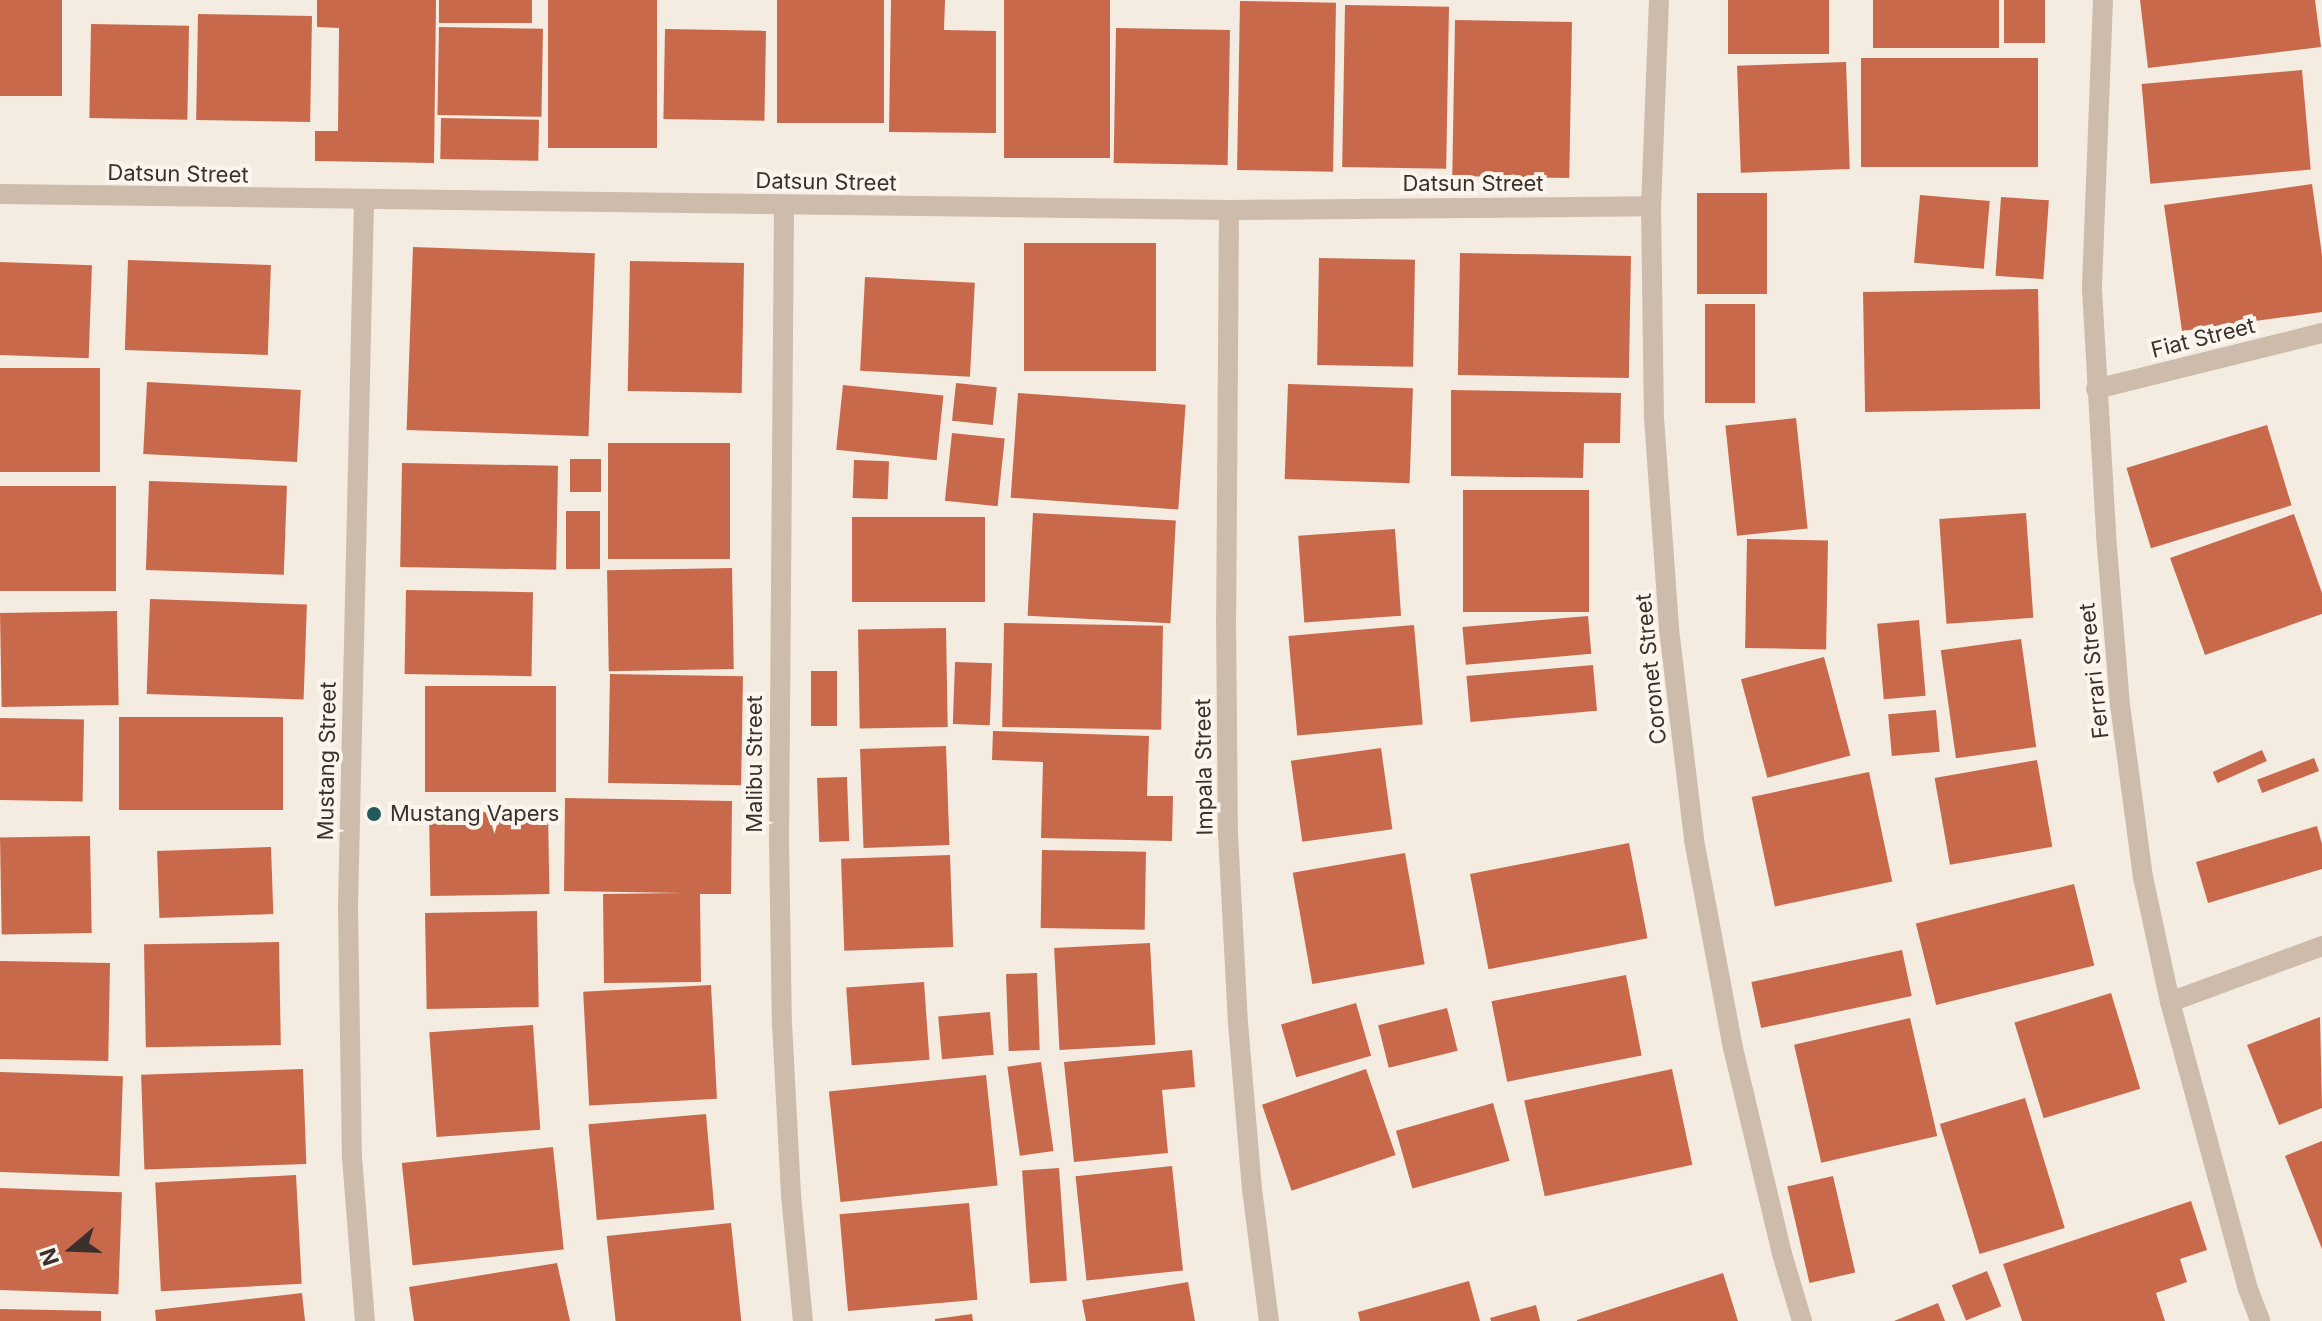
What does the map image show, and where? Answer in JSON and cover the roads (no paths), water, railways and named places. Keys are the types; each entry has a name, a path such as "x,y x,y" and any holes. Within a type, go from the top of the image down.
{"street":[{"name":"Coronet Street","path":"1659,0 1651,206 1654,418 1667,614 1694,840 1733,1048 1782,1254 1802,1321"},
{"name":"Ferrari Street","path":"2103,0 2092,289 2096,389 2120,705 2143,877 2170,1002 2235,1244 2260,1321"},
{"name":"Datsun Street","path":"0,194 1229,210 1651,206"},
{"name":"Mustang Street","path":"364,201 348,908 352,1157 365,1321"},
{"name":"Malibu Street","path":"784,206 779,840 782,1023 791,1195 803,1321"},
{"name":"Impala Street","path":"1229,210 1228,833 1240,1053 1252,1189 1269,1321"},
{"name":"Fiat Street","path":"2096,389 2322,333"},
{"path":"2170,1002 2322,946"}],"place":[{"name":"Mustang Vapers","path":"374,814"}]}
